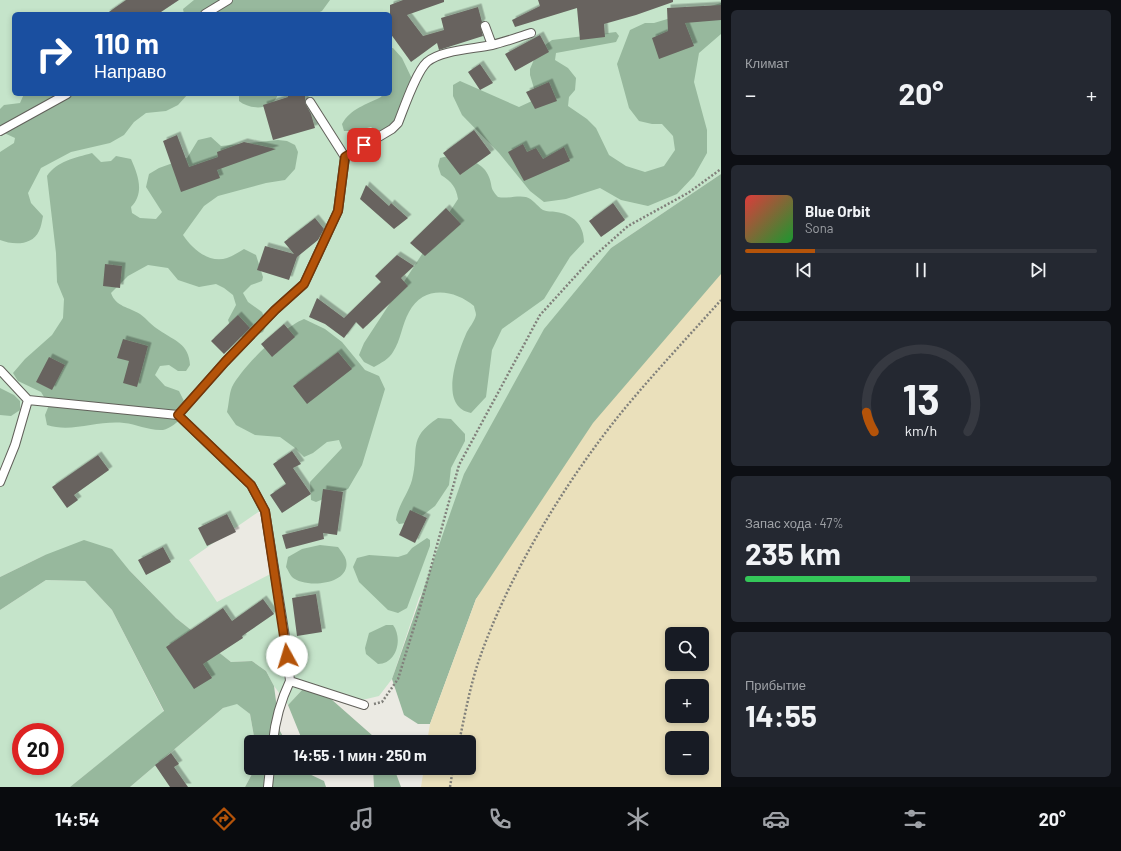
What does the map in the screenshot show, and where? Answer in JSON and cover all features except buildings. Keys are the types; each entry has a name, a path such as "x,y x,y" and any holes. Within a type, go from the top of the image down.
{"lane":[{"path":"207,12 228,0"},
{"path":"485,26 492,45"},
{"path":"345,157 392,129 398,123 421,70 427,62 449,53 492,45 530,33"},
{"path":"0,131 63,96"},
{"path":"178,415 225,362 275,310 304,284 338,211 345,157 310,102"},
{"path":"0,370 28,400 178,415 251,485 265,511 286,643 290,681 274,727 273,735"},
{"path":"0,482 15,445 28,400"},
{"path":"290,681 364,705"},
{"path":"268,787 269,775"}],"path":[{"path":"364,705 382,702 398,679 422,603 459,465 540,315 592,258 628,226 688,193 721,169"},
{"path":"461,735 479,660 498,613 525,558 576,475 621,414 721,300"},
{"path":"450,787 452,775"}],"green space":[{"path":"0,0 721,0 721,174 611,248 419,598 392,679 379,696 358,701 331,699 303,689 288,705 274,686 266,671 252,661 231,662 176,618 129,570 45,555 0,577","holes":["267,506 278,570 217,602 189,560"]},
{"path":"194,0 330,0 320,12 184,12 183,9"},
{"path":"721,3 721,34 699,53 694,82 707,130 707,153 694,176 677,194 648,206 621,200 600,188 566,199 544,202 530,191 499,153 462,115 453,96 453,85 460,81 519,107 532,101 536,95 530,75 530,69 538,50 552,40 616,32 619,36 616,42 556,53 555,60 568,68 576,78 575,90 569,97 568,106 587,119 596,128 609,155 626,166 645,172 664,166 675,150 673,136 662,124 652,124 639,121 629,108 617,64 630,30 645,23 654,23"},
{"path":"393,48 402,58 414,83 398,128 378,134 371,127 355,131 344,131 342,124 350,114 381,97 392,96"},
{"path":"23,96 186,96 178,105 166,111 146,113 134,122 124,135 110,143 71,152 41,168 28,193 31,203 43,216 39,231 36,236 27,242 11,243 0,240 0,152 14,143 15,138 0,131 0,109 4,105 20,103"},
{"path":"239,96 277,96 271,104 261,107 249,106 239,101"},
{"path":"211,137 221,146 278,140 287,141 295,145 298,152 295,169 285,180 266,183 218,196 204,206 183,235 196,250 214,259 227,258 244,249 256,255 263,277 262,281 251,285 243,293 248,302 262,312 267,324 263,332 247,339 233,333 228,320 236,305 233,295 224,288 216,284 199,287 178,280 168,268 148,265 128,276 111,293 113,298 119,304 140,314 156,328 176,340 187,352 190,365 186,371 178,371 169,365 160,366 155,375 165,386 179,391 186,405 184,417 171,427 163,430 114,423 66,428 47,425 45,415 49,405 41,392 18,381 13,373 25,359 52,335 63,318 64,299 57,282 56,253 47,176 61,163 92,153 101,162 111,161 116,156 131,159 139,184 138,196 131,207 132,213 140,218 156,219 162,212 146,187 149,174 159,168 187,158 198,140"},
{"path":"456,154 475,162 487,172 492,189 498,197 526,197 531,199 543,210 568,215 580,226 584,242 570,257 544,299 502,329 492,350 486,397 471,413 461,409 455,401 453,391 453,379 458,354 476,315 474,306 466,300 448,293 439,292 422,297 415,303 409,312 398,342 393,352 385,361 374,367 364,362 359,355 364,343 458,199 455,188 441,175 438,166 440,158"},
{"path":"721,174 721,287 476,599 430,724 418,724 404,715 392,679 464,474 544,329 611,248"},
{"path":"304,319 325,329 342,342 365,370 379,376 385,389 362,465 348,489 316,502 311,500 310,482 342,448 339,440 327,442 313,453 304,457 280,437 255,435 236,425 227,412 230,393 237,378 274,339 285,330"},
{"path":"0,388 14,395 20,401 20,410 11,416 0,415"},
{"path":"438,418 451,419 465,434 465,441 451,468 449,485 435,506 414,522 399,524 396,520 397,515 412,480 418,439 428,425"},
{"path":"427,538 430,540 430,546 407,608 398,613 388,610 359,582 353,567 357,558 369,555 398,557 407,554 412,548"},
{"path":"84,540 112,549 129,570 176,618 231,662 252,661 266,671 274,686 280,731 282,735 254,735 250,714 237,704 223,708 130,787 70,787 164,711 112,610 85,581 46,580 0,610 0,577 45,555"},
{"path":"320,545 338,547 344,555 346,560 346,568 342,575 335,580 316,583 298,581 292,577 286,567 288,557 302,549"},
{"path":"46,580 85,581 112,610 164,712 70,787 0,787 0,610"},
{"path":"386,625 393,625 398,637 398,643 394,655 390,660 385,663 378,664 366,654 365,648 369,633"},
{"path":"303,689 331,699 372,735 300,735 288,705"},
{"path":"237,703 250,714 254,735 244,735 244,775 251,775 245,787 130,787 223,708"},
{"path":"251,775 311,775 324,781 326,787 245,787"},
{"path":"373,775 397,775 401,787 374,787"}],"sand":[{"path":"721,274 721,787 421,787 423,775 476,775 476,735 428,735 430,724 476,599 593,423"}],"route":[{"path":"287,656 265,511 251,485 178,415 225,362 275,310 304,284 338,211 345,157 364,145"}]}
